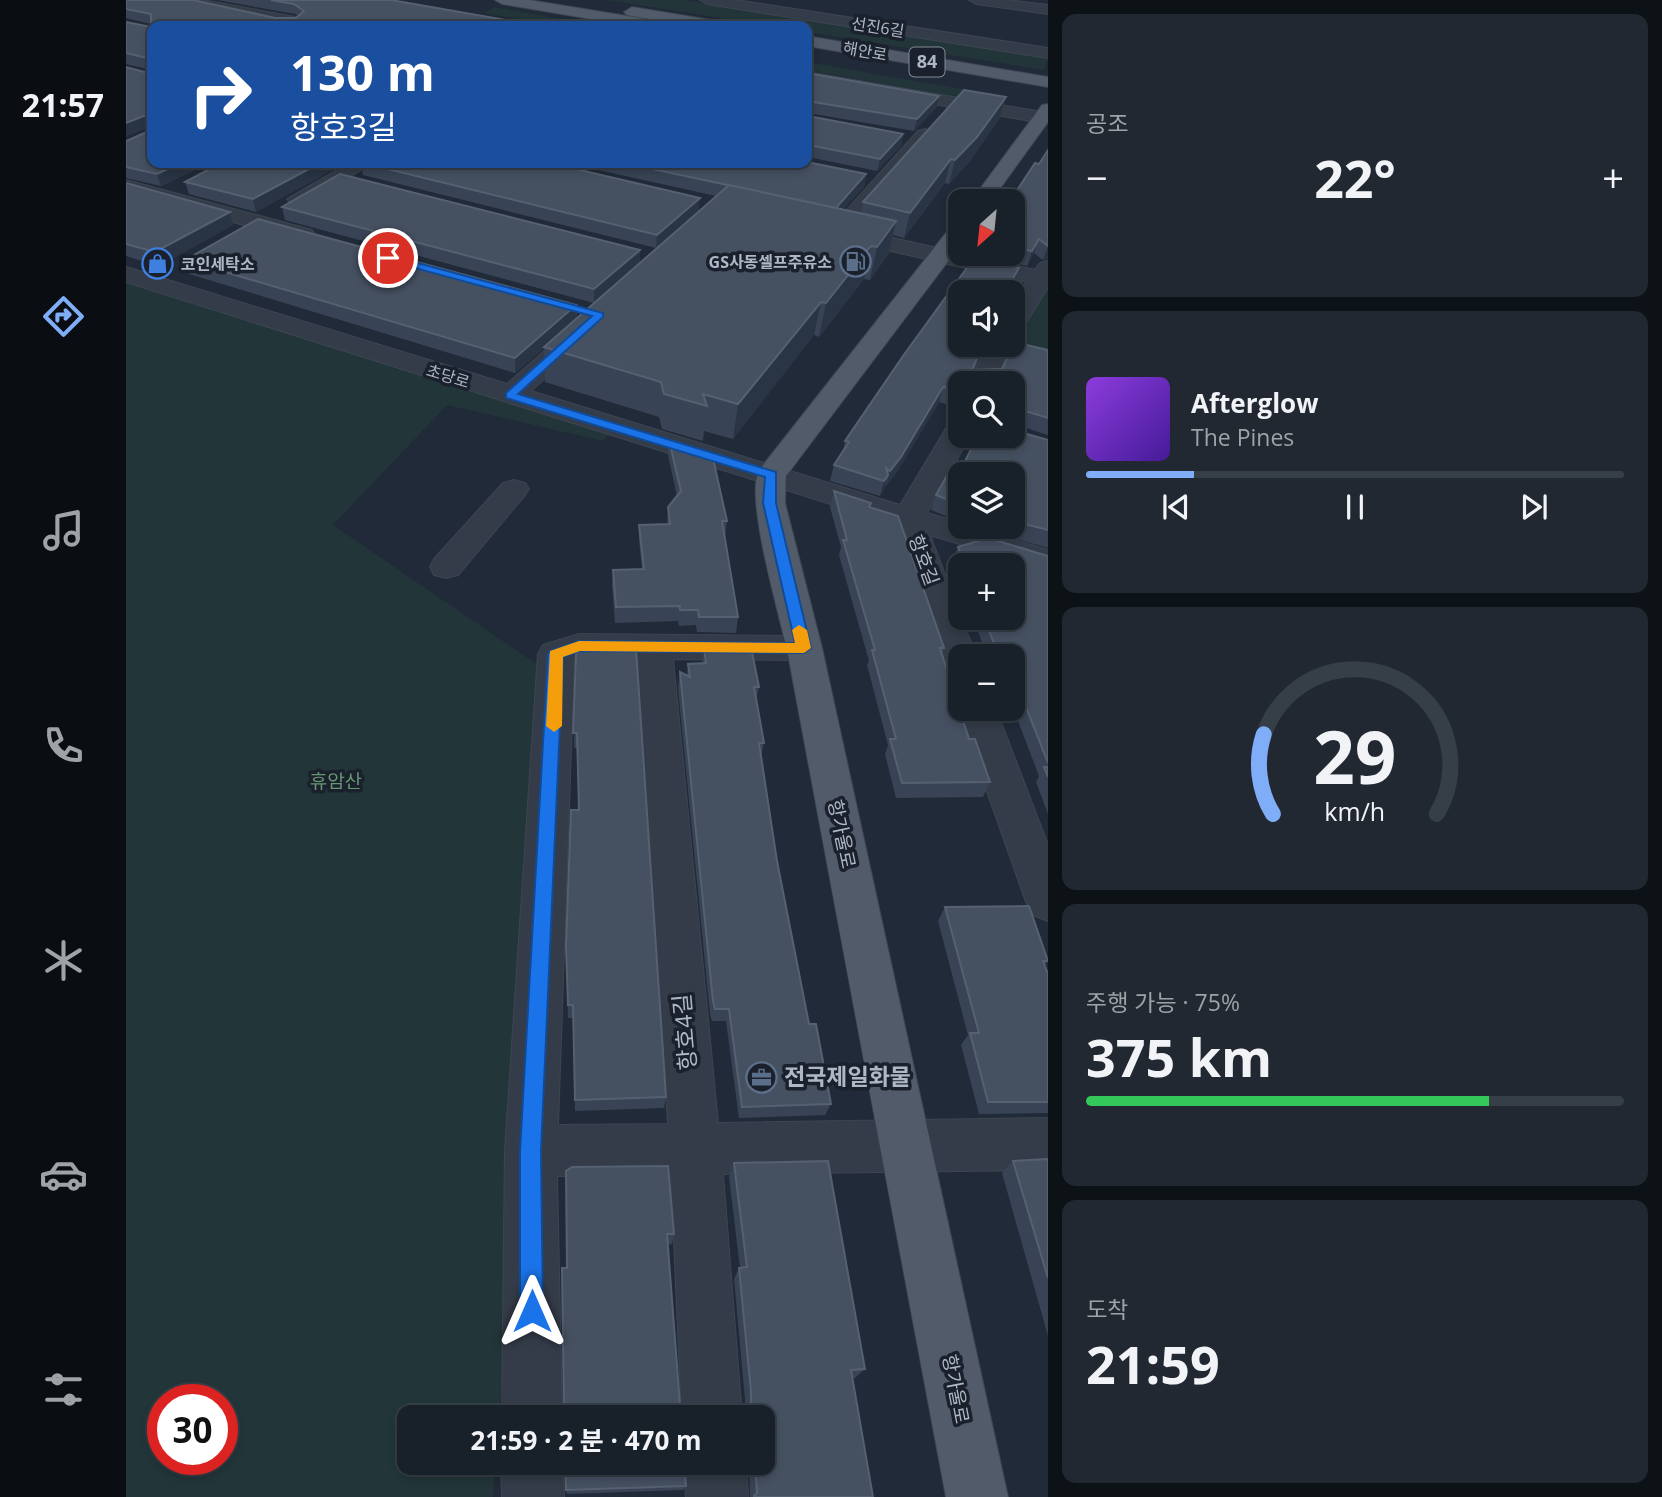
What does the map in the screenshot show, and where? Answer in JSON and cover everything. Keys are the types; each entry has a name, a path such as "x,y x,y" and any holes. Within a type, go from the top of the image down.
{"main road":[{"path":"502,0 628,21"},
{"path":"561,0 687,21"},
{"name":"해안로","path":"812,42 1048,82"},
{"name":"해안로","path":"812,52 1048,92"},
{"path":"990,189 1046,115"},
{"path":"771,475 948,247"},
{"name":"항가울로","path":"771,475 770,503 804,648 977,1497"}],"street":[{"path":"180,0 290,21"},
{"name":"선진6길","path":"707,0 728,1 1048,53"},
{"path":"791,13 810,0"},
{"path":"976,0 1048,10"},
{"path":"812,78 1046,115"},
{"path":"838,232 954,102"},
{"path":"895,136 920,141"},
{"path":"233,236 338,177 364,173"},
{"path":"856,176 881,181"},
{"path":"163,197 186,185"},
{"path":"126,186 323,240"},
{"path":"812,226 941,256 1046,276 1025,307"},
{"path":"152,282 175,269"},
{"name":"초당로","path":"126,274 1048,561"},
{"path":"510,395 600,315 573,308"},
{"name":"항호길","path":"948,448 908,518 954,644"},
{"path":"446,567 514,489"},
{"path":"532,1405 531,1151 555,654 579,646 804,648"},
{"name":"항호4길","path":"654,647 695,1148 711,1405"},
{"path":"982,721 1048,902"},
{"path":"531,1151 1048,1144"},
{"path":"532,1475 533,1497"},
{"path":"716,1475 717,1497"}],"green space":[{"path":"608,0 683,0 1048,58 1044,70 812,33 812,21 740,21"},
{"path":"494,7 574,21 531,21 484,13"},
{"path":"812,63 1007,97 1001,104 812,71"},
{"name":"휴암산","path":"126,283 612,431 603,441 447,405 333,525 554,676 500,1405 397,1405 397,1475 494,1475 493,1497 126,1497"},
{"path":"1048,283 1048,350 1025,344 1025,323"}],"building":[{"path":"126,0 193,0 275,18 296,18 304,11 294,4 271,0 391,0 511,21 151,21 151,14 126,9"},
{"path":"126,22 147,26 147,58 126,53"},
{"path":"126,67 147,73 147,115 126,123"},
{"path":"812,74 939,96 917,119 812,102"},
{"path":"964,90 1006,97 977,137 955,160 951,159 910,213 863,202"},
{"path":"812,117 903,134 880,159 812,146"},
{"path":"147,132 147,168 170,168 157,174 126,167 126,141"},
{"path":"1048,150 1048,246 1039,239 1032,251 1026,250 1026,189 1018,189 1035,163 1039,164"},
{"path":"812,163 866,174 836,208 648,168 812,168"},
{"path":"212,168 311,168 253,199 185,182"},
{"path":"383,168 571,168 700,198 657,235"},
{"path":"340,174 640,250 594,289 282,207"},
{"path":"126,183 230,212 155,252 126,244"},
{"path":"729,185 896,221 877,247 871,246 826,303 821,302 738,404 703,394 707,406 664,394 661,382 544,347"},
{"path":"258,219 576,305 515,358 185,260"},
{"path":"968,266 1019,268 1012,280 958,280"},
{"path":"948,294 948,357 978,357 972,370 1002,369 1007,357 1025,357 1025,345 1048,350 1048,418 1025,411 1025,371 948,371 948,388 943,387 901,457 890,471 886,468 888,475 884,481 834,465 849,442 845,441"},
{"path":"1025,433 1048,440 1048,530 1025,524 1025,462 965,462 972,448 1025,448"},
{"path":"669,440 712,454 727,521 722,521 738,617 699,617 698,610 680,610 680,606 616,607 613,570 644,569 639,525 670,524 668,507 681,491"},
{"path":"948,474 948,500 936,495"},
{"path":"834,491 871,503 869,507 898,516 944,648 940,648 948,673 948,721 963,721 969,739 975,739 990,782 902,783 890,739 896,739 872,650 875,650 843,540 847,540"},
{"path":"991,539 1048,556 1048,763 1025,705 1025,644 994,644 989,630 1025,630 1025,553 960,553 958,547"},
{"path":"586,646 630,646 636,649 666,1097 575,1100 573,1005 568,1005 566,945 571,810 579,810 577,733 573,733 576,654"},
{"path":"704,647 751,647 759,687 754,687 764,743 759,743 777,861 809,1024 816,1024 831,1104 742,1107 729,1009 715,1009 713,1001 680,672 690,677 688,664 706,663"},
{"path":"1029,906 1048,961 1043,961 1048,974 1048,1102 988,1102 970,1033 979,1033 945,907"},
{"path":"1048,1159 1048,1278 1013,1161"},
{"path":"828,1161 865,1369 851,1370 873,1497 754,1497 757,1493 756,1475 775,1475 775,1405 751,1405 739,1268 747,1267 734,1163"},
{"path":"668,1166 674,1234 667,1234 680,1405 564,1405 562,1268 567,1268 566,1171 572,1167"},
{"path":"565,1475 685,1475 686,1486 566,1490"}],"slow traffic":[{"path":"554,726 555,654 579,646 804,648 799,630"}],"place":[{"name":"GS사동셀프주유소","path":"855,262"},
{"name":"코인세탁소","path":"158,264"},
{"name":"전국제일화물","path":"761,1077"}],"route":[{"path":"388,258 600,315 510,395 771,475 770,503 804,648 579,646 555,654 556,688 531,1151 532,1311"}]}
